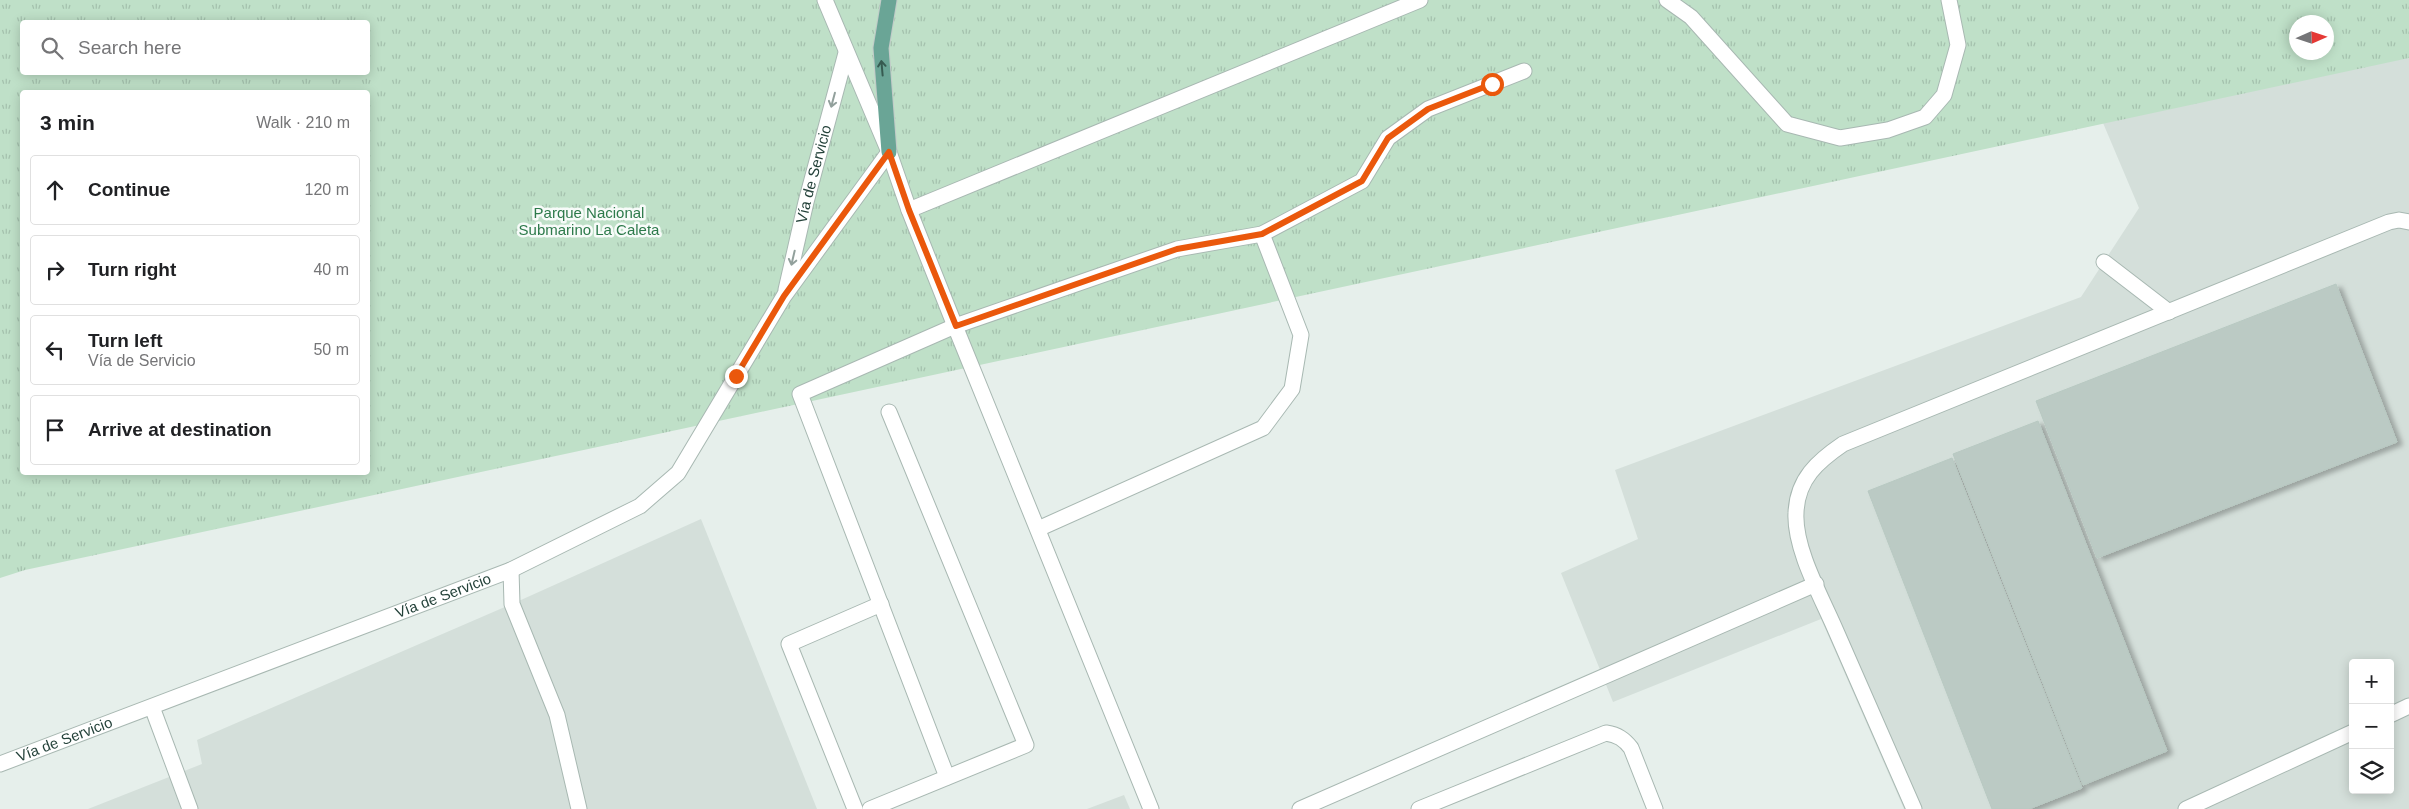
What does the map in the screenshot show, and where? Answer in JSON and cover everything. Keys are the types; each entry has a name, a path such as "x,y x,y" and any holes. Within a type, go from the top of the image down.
{"main road":[{"path":"889,0 880,48 889,152"}],"lane":[{"path":"825,0 889,152 909,210 1151,809"},
{"path":"909,210 1420,0"},
{"path":"1667,0 1691,17 1787,124 1840,138 1888,130 1925,117 1944,95 1958,45 1949,0"},
{"name":"Vía de Servicio","path":"784,296 806,202 846,53"},
{"path":"948,777 800,394 956,326 1177,249 1262,234 1362,181 1388,138 1428,109 1524,71"},
{"name":"Vía de Servicio","path":"0,764 511,570 640,506 678,473 784,296 889,152"},
{"path":"1914,809 1816,584 1800,541 1796,512 1802,484 1819,460 1843,444 2389,222 2399,220 2409,222"},
{"path":"1038,529 1263,428 1292,389 1301,335 1262,234"},
{"path":"2104,262 2169,312"},
{"path":"870,809 1026,745 889,412"},
{"path":"511,570 512,604 557,715 579,809"},
{"path":"1300,809 1816,584"},
{"path":"855,809 789,644 881,604"},
{"path":"2394,713 2409,706"},
{"path":"152,707 190,809"},
{"path":"1419,809 1596,735 1606,733 1617,735 1625,740 1631,748 1656,809"},
{"path":"2186,809 2349,734"}],"shaded area":[{"path":"2051,0 2409,0 2409,809 1904,809 1821,619 1613,702 1561,573 1638,539 1615,470 2081,297 2139,208"},
{"path":"701,519 817,809 88,809 202,764 197,740 512,604"},
{"path":"1124,795 1130,809 1087,809"}],"green space":[{"name":"Parque Nacional Submarino La Caleta","path":"0,0 2409,0 2409,58 25,570 0,578"}],"building":[{"path":"2336,284 2397,442 2097,558 2036,401"},
{"path":"2038,421 2167,751 2083,785 1953,454"},
{"path":"1952,458 2082,788 2029,809 1992,809 1868,491"}],"route":[{"path":"736,376 784,296 889,152 909,210 956,326 1177,249 1262,234 1362,181 1388,138 1428,109 1492,84"}]}
